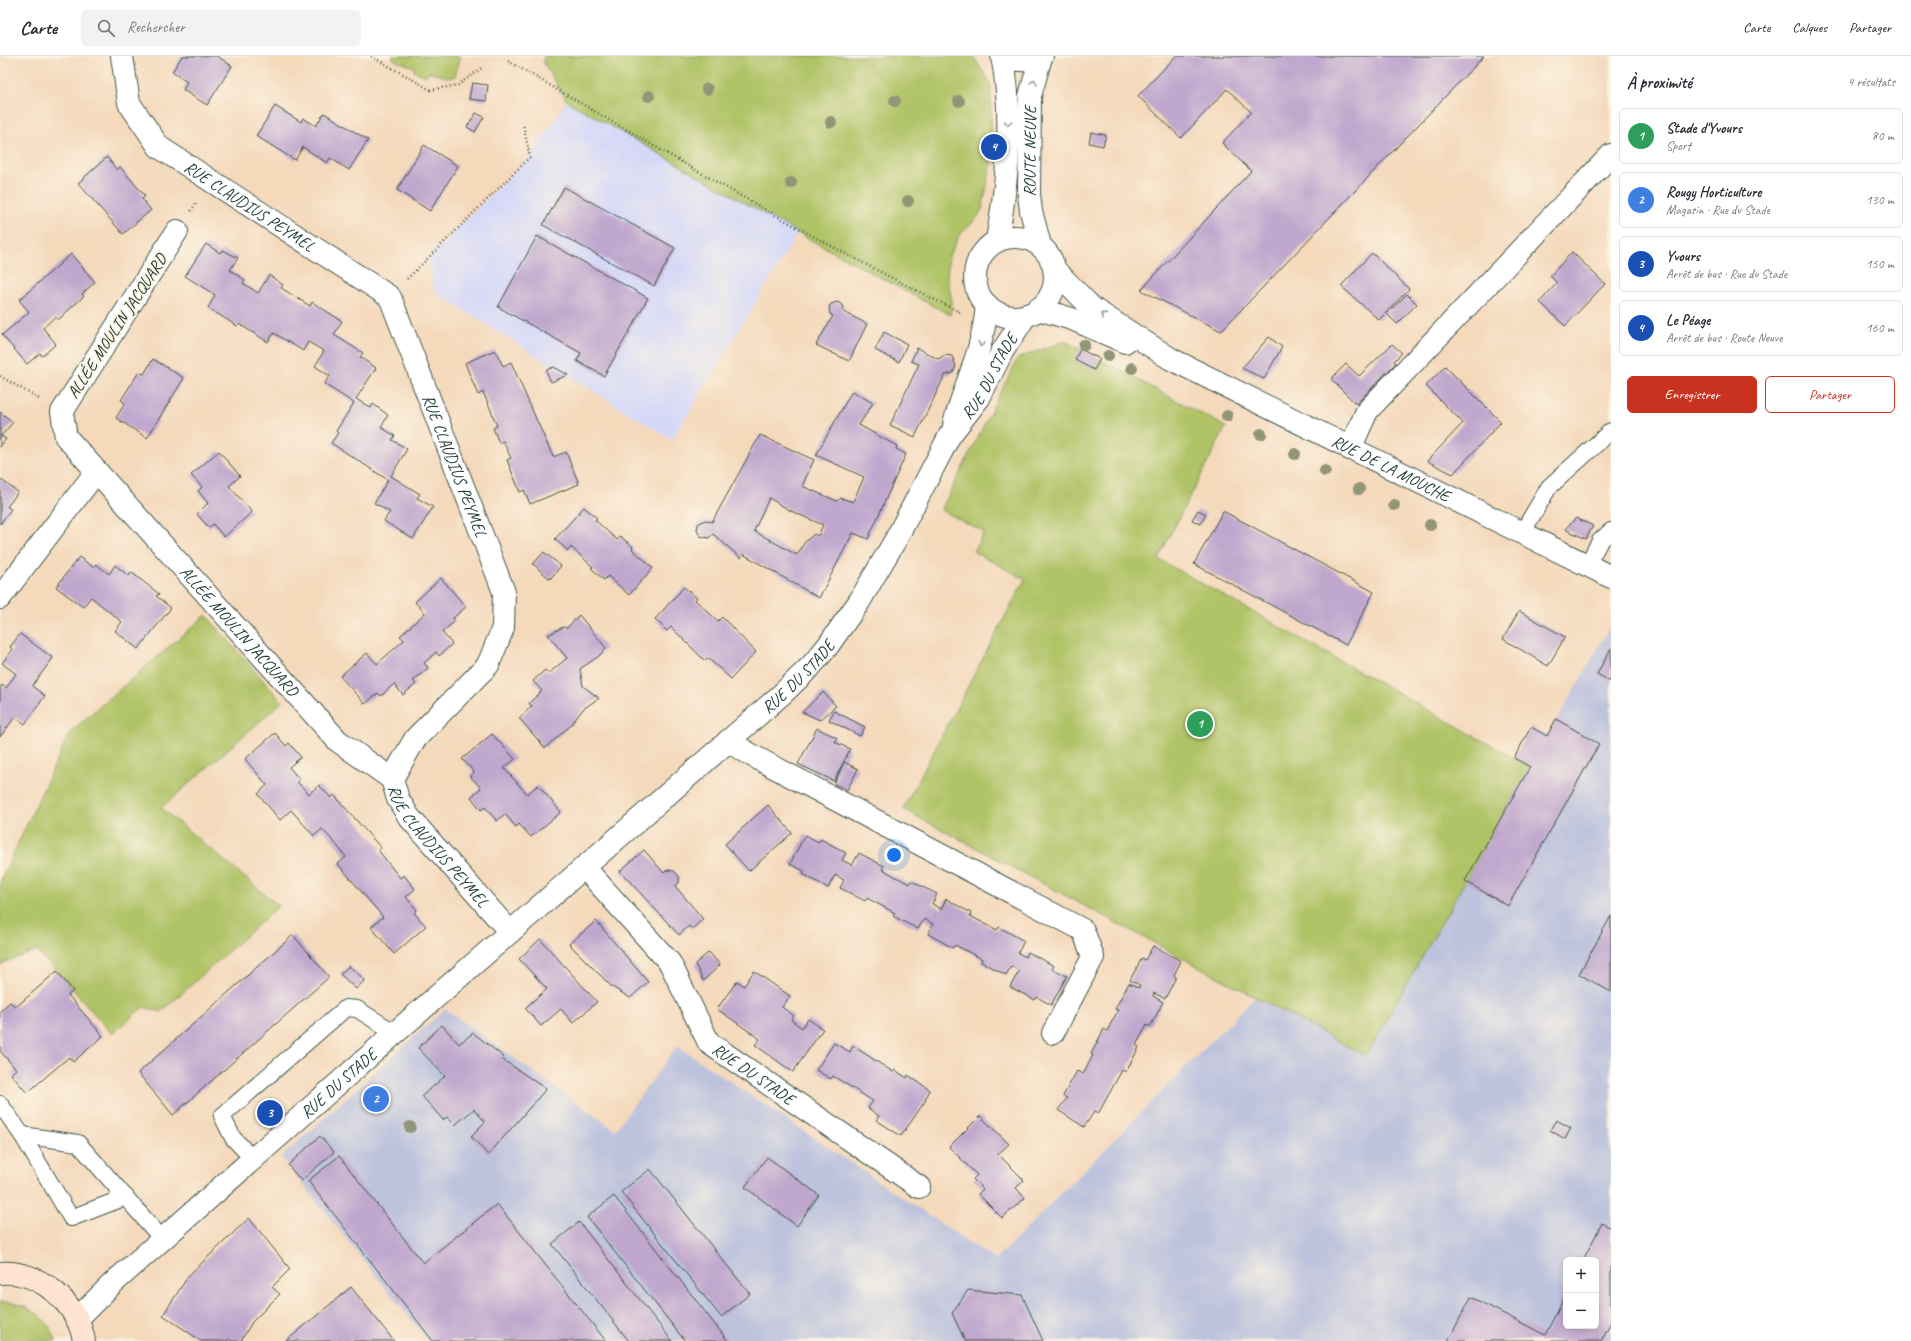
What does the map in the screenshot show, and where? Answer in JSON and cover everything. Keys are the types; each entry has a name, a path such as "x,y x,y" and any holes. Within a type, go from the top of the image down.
{"main road":[{"path":"1,1272 22,1275 54,1291 67,1304 77,1319 84,1341"}],"street":[{"name":"RUE CLAUDIUS PEYMEL","path":"122,56 129,102 159,147 390,297 504,592 503,628 488,665 415,739 392,780 398,799 409,817 510,932"},
{"name":"ROUTE NEUVE","path":"997,240 1005,194 1008,113 1007,80 1002,56"},
{"name":"ROUTE NEUVE","path":"1007,56 1021,61 1031,60 1042,56"},
{"name":"ROUTE NEUVE","path":"1040,245 1031,211 1029,194 1030,96 1042,56"},
{"path":"1350,449 1366,411 1611,155"},
{"name":"ALLÉE MOULIN JACQUARD","path":"177,231 62,412 66,437 338,741 392,780"},
{"path":"986,305 979,295 975,283 975,270 979,258 987,248 997,240 1019,236 1030,239 1040,245 1049,256 1054,269"},
{"name":"RUE DE LA MOUCHE","path":"1054,269 1092,308 1171,359 1611,577"},
{"name":"RUE DU STADE","path":"77,1319 112,1284 728,741 811,666 846,622 884,561 950,435 979,398 1002,352 1032,312 1046,301 1052,291 1055,280 1054,269"},
{"name":"RUE DU STADE","path":"986,305 995,312 1005,316 1015,317 1032,312"},
{"name":"RUE DU STADE","path":"950,435 962,395 976,360 985,327 986,305"},
{"name":"RUE DE LA MOUCHE","path":"1032,312 1072,319 1130,344 1171,359"},
{"path":"0,598 96,472"},
{"path":"728,741 753,756 1083,930 1093,957 1053,1033"},
{"name":"RUE DU STADE","path":"584,867 670,963 709,1042 919,1187"}],"lane":[{"path":"1522,533 1549,487 1611,432"},
{"path":"1587,565 1600,541 1611,531"},
{"path":"253,1159 233,1138 222,1116 346,1008 357,1009 395,1033"},
{"path":"0,1104 22,1134 71,1218 126,1197"},
{"path":"22,1134 78,1143 163,1240"}],"path":[{"path":"371,56 431,90 458,85 482,68"},
{"path":"508,61 739,194 888,276 964,314"},
{"path":"390,297 530,157 523,124"},
{"path":"177,231 211,181"},
{"path":"0,376 62,412"}],"shaded area":[{"path":"567,101 798,233 672,440 434,292 428,257 530,157"},
{"path":"1611,625 1611,1341 428,1341 281,1157 445,1009 615,1130 677,1046 995,1260 1255,997 1366,1056"}],"green space":[{"path":"392,56 461,56 455,76 450,78 428,72 426,76 414,71 414,67 394,60"},
{"path":"544,56 973,56 991,84 991,167 982,209 977,218 959,236 949,256 947,277 952,301 950,315 798,233 567,101 543,62"},
{"path":"1065,341 1226,427 1158,559 1530,767 1366,1056 903,809 1025,579 974,552 984,532 941,510 1018,358"},
{"path":"206,615 282,702 161,808 279,906 161,1012 143,1007 112,1034 57,971 36,951 5,962 0,966 0,882 70,732"},
{"path":"0,1302 18,1304 35,1312 48,1325 53,1332 56,1341 0,1341"}],"building":[{"path":"182,56 217,56 232,66 207,105 183,90 187,82 172,72"},
{"path":"1176,56 1484,56 1221,331 1141,290 1251,171 1222,143 1251,112 1227,89 1181,138 1138,96"},
{"path":"472,83 488,85 486,101 469,99"},
{"path":"275,106 301,122 303,118 316,126 324,113 368,140 349,170 330,158 327,163 303,147 295,160 256,136"},
{"path":"476,113 484,117 475,132 467,127"},
{"path":"1091,132 1106,135 1103,146 1089,143"},
{"path":"424,145 458,166 430,211 397,190"},
{"path":"107,157 117,170 120,167 145,196 142,199 151,210 123,234 78,183"},
{"path":"564,187 675,248 654,286 543,225"},
{"path":"537,236 648,298 604,376 577,361 581,353 498,307"},
{"path":"206,244 220,253 223,250 238,258 230,270 245,280 243,283 258,293 269,275 283,285 281,288 310,306 312,302 342,321 334,335 363,353 360,357 376,368 356,399 371,408 373,404 388,415 381,427 395,436 392,440 407,449 391,476 420,494 417,498 433,507 413,539 384,521 390,512 374,503 388,480 331,443 338,433 336,431 354,403 324,384 330,376 315,366 324,351 308,342 303,351 274,333 268,342 239,324 237,326 208,308 215,295 185,276"},
{"path":"1572,252 1605,284 1565,326 1540,302 1557,283 1550,276"},
{"path":"1372,253 1409,289 1379,320 1341,286"},
{"path":"71,254 95,282 82,294 84,296 58,320 55,317 43,328 56,344 42,356 40,353 27,364 2,335 29,312 19,300"},
{"path":"1407,294 1417,304 1397,324 1387,314"},
{"path":"837,302 843,305 844,312 867,324 849,361 816,345 833,316 830,314 829,307 831,304"},
{"path":"884,332 907,344 899,362 875,350"},
{"path":"1269,337 1282,347 1264,379 1242,368"},
{"path":"1392,344 1402,353 1394,361 1396,363 1356,404 1331,379 1346,364 1359,376"},
{"path":"917,348 938,359 945,355 952,356 956,366 953,373 945,375 915,437 890,425 919,364 911,361"},
{"path":"1080,349 1100,359 1094,370 1075,360"},
{"path":"495,350 503,366 511,362 553,457 566,452 579,484 530,504 524,490 520,492 507,460 511,458 503,441 499,443 493,428 497,426 490,408 483,392 478,395 465,363"},
{"path":"153,359 184,378 147,438 116,418 125,403 121,400 139,372 144,374"},
{"path":"1445,366 1501,422 1453,474 1427,461 1463,423 1426,386"},
{"path":"554,367 568,375 551,382 546,370"},
{"path":"852,391 873,403 859,425 897,446 896,449 906,454 868,539 853,533 819,598 743,554 741,558 713,534 709,538 700,536 697,530 698,524 705,520 712,522 760,435 814,460 802,486 837,501 841,498 853,502 864,477 816,455","holes":["769,498 791,511 823,525 818,536 814,534 805,542 797,555 754,531"]},
{"path":"0,412 13,422 1,436 6,439 0,447"},
{"path":"219,451 240,476 229,486 252,512 224,537 213,524 209,528 197,514 208,503 198,491 202,487 191,475"},
{"path":"0,479 18,492 7,507 11,509 0,524"},
{"path":"584,507 597,518 595,520 617,540 620,536 653,568 629,595 608,576 604,580 591,568 593,567 571,547 568,551 555,539"},
{"path":"1198,510 1206,514 1201,524 1192,520"},
{"path":"1223,511 1374,592 1346,645 1194,564"},
{"path":"1576,518 1593,526 1586,539 1565,529"},
{"path":"544,552 561,566 550,579 533,564"},
{"path":"79,557 93,567 96,564 109,574 115,565 129,576 131,572 159,594 156,596 171,608 138,649 115,631 122,622 91,597 83,607 56,587"},
{"path":"441,578 466,607 453,618 455,621 442,632 452,644 439,656 436,652 424,663 428,668 413,681 416,684 403,695 394,684 381,696 378,693 365,704 340,676 367,653 377,664 404,640 400,636 425,613 415,602"},
{"path":"684,587 697,598 695,600 718,621 722,617 756,652 731,679 708,658 705,661 671,627 667,631 655,619"},
{"path":"1519,611 1565,637 1548,666 1503,639"},
{"path":"579,615 606,648 599,656 580,669 583,686 599,698 583,709 571,725 545,748 519,718 532,706 529,703 542,691 533,681 545,670 549,673 567,658 548,635 563,627 567,628"},
{"path":"20,634 53,658 32,686 45,696 25,724 15,717 0,737 0,688 2,685 6,688 16,674 2,663 13,649 10,647"},
{"path":"1611,648 1611,682 1597,674"},
{"path":"823,692 836,706 820,720 802,712"},
{"path":"834,711 865,727 860,736 829,720"},
{"path":"1556,719 1599,744 1508,906 1465,881 1530,767 1514,758 1531,727 1547,736"},
{"path":"817,728 837,738 835,742 850,749 834,781 798,764"},
{"path":"275,733 286,746 289,743 301,757 289,767 300,780 297,782 309,794 319,785 331,798 334,795 381,848 378,850 400,878 404,875 415,889 406,897 417,910 414,913 426,926 394,954 371,927 383,917 338,864 346,857 334,842 322,829 314,836 291,810 280,820 258,794 267,785 245,759"},
{"path":"492,734 515,759 504,768 527,794 538,785 561,812 531,837 519,824 516,827 505,814 497,821 485,807 481,810 471,797 481,788 470,776 474,772 462,759"},
{"path":"844,762 858,769 847,790 834,784"},
{"path":"768,805 792,833 749,871 725,844"},
{"path":"805,835 819,842 821,839 846,853 842,860 852,865 859,853 884,866 882,869 896,877 910,884 911,881 937,894 932,904 941,909 946,899 971,913 970,916 997,930 999,927 1024,941 1018,953 1026,957 1028,952 1054,966 1052,969 1067,976 1051,1005 1037,997 1035,1000 1010,987 1019,971 1011,966 1006,975 981,962 982,959 955,945 953,948 928,934 933,924 924,919 918,929 893,916 895,913 867,898 865,901 840,888 844,880 835,875 828,888 803,874 804,871 790,864"},
{"path":"644,850 664,873 667,870 674,871 679,876 679,883 675,886 703,919 692,929 689,926 679,935 620,871"},
{"path":"1611,916 1611,992 1579,974"},
{"path":"596,921 648,982 630,998 611,986 569,944"},
{"path":"293,935 329,977 173,1115 138,1073"},
{"path":"540,939 597,1002 573,1023 561,1009 541,1026 525,1008 547,989 519,959"},
{"path":"1153,946 1181,961 1174,975 1176,977 1165,999 1154,993 1153,996 1163,1002 1150,1027 1147,1025 1136,1045 1139,1047 1126,1072 1122,1070 1098,1114 1094,1112 1084,1127 1058,1110 1067,1098 1063,1096 1077,1071 1083,1074 1086,1069 1093,1055 1091,1054 1104,1029 1107,1031 1118,1010 1115,1009 1129,983 1139,988 1140,985 1130,980 1142,958 1145,960"},
{"path":"709,952 720,965 703,981 695,964"},
{"path":"349,966 365,980 356,989 340,974"},
{"path":"57,971 73,991 68,995 103,1036 73,1062 69,1057 27,1093 11,1074 16,1069 0,1051 0,1011 10,1002 16,1007"},
{"path":"754,971 790,996 782,1007 794,1016 791,1020 802,1028 808,1019 823,1029 793,1072 755,1045 760,1039 717,1009 737,981 744,986"},
{"path":"442,1025 459,1044 473,1033 504,1057 502,1059 546,1089 488,1155 471,1136 485,1122 474,1109 455,1125 447,1117 443,1120 422,1096 445,1076 418,1048"},
{"path":"834,1043 850,1052 853,1046 893,1072 895,1070 907,1078 908,1075 930,1090 926,1100 901,1136 876,1120 879,1116 868,1108 873,1101 833,1076 831,1079 816,1070"},
{"path":"980,1116 1009,1144 998,1154 1024,1180 1016,1188 1025,1198 1002,1218 978,1194 983,1189 973,1179 977,1175 949,1147"},
{"path":"1556,1120 1571,1128 1565,1139 1550,1130"},
{"path":"320,1136 334,1152 301,1181 288,1165"},
{"path":"339,1156 423,1263 497,1204 606,1341 433,1341 308,1181"},
{"path":"767,1157 819,1195 797,1226 745,1187"},
{"path":"650,1169 750,1294 721,1317 621,1192"},
{"path":"614,1196 728,1341 685,1341 587,1217"},
{"path":"249,1218 290,1269 272,1287 280,1294 252,1322 241,1341 232,1341 229,1339 227,1341 201,1341 163,1315 189,1275"},
{"path":"579,1222 672,1341 629,1341 552,1244"},
{"path":"1602,1223 1611,1228 1611,1322 1601,1341 1448,1341 1471,1297 1545,1335 1563,1300 1563,1329 1599,1329 1599,1257 1585,1257"},
{"path":"351,1287 394,1341 286,1341"},
{"path":"968,1290 1022,1295 1043,1341 965,1341 952,1313"}],"place":[{"name":"Le Péage","path":"994,147"},
{"name":"Stade d'Yvours","path":"1200,724"},
{"name":"Rougy Horticulture","path":"376,1099"},
{"name":"Yvours","path":"270,1113"}]}
